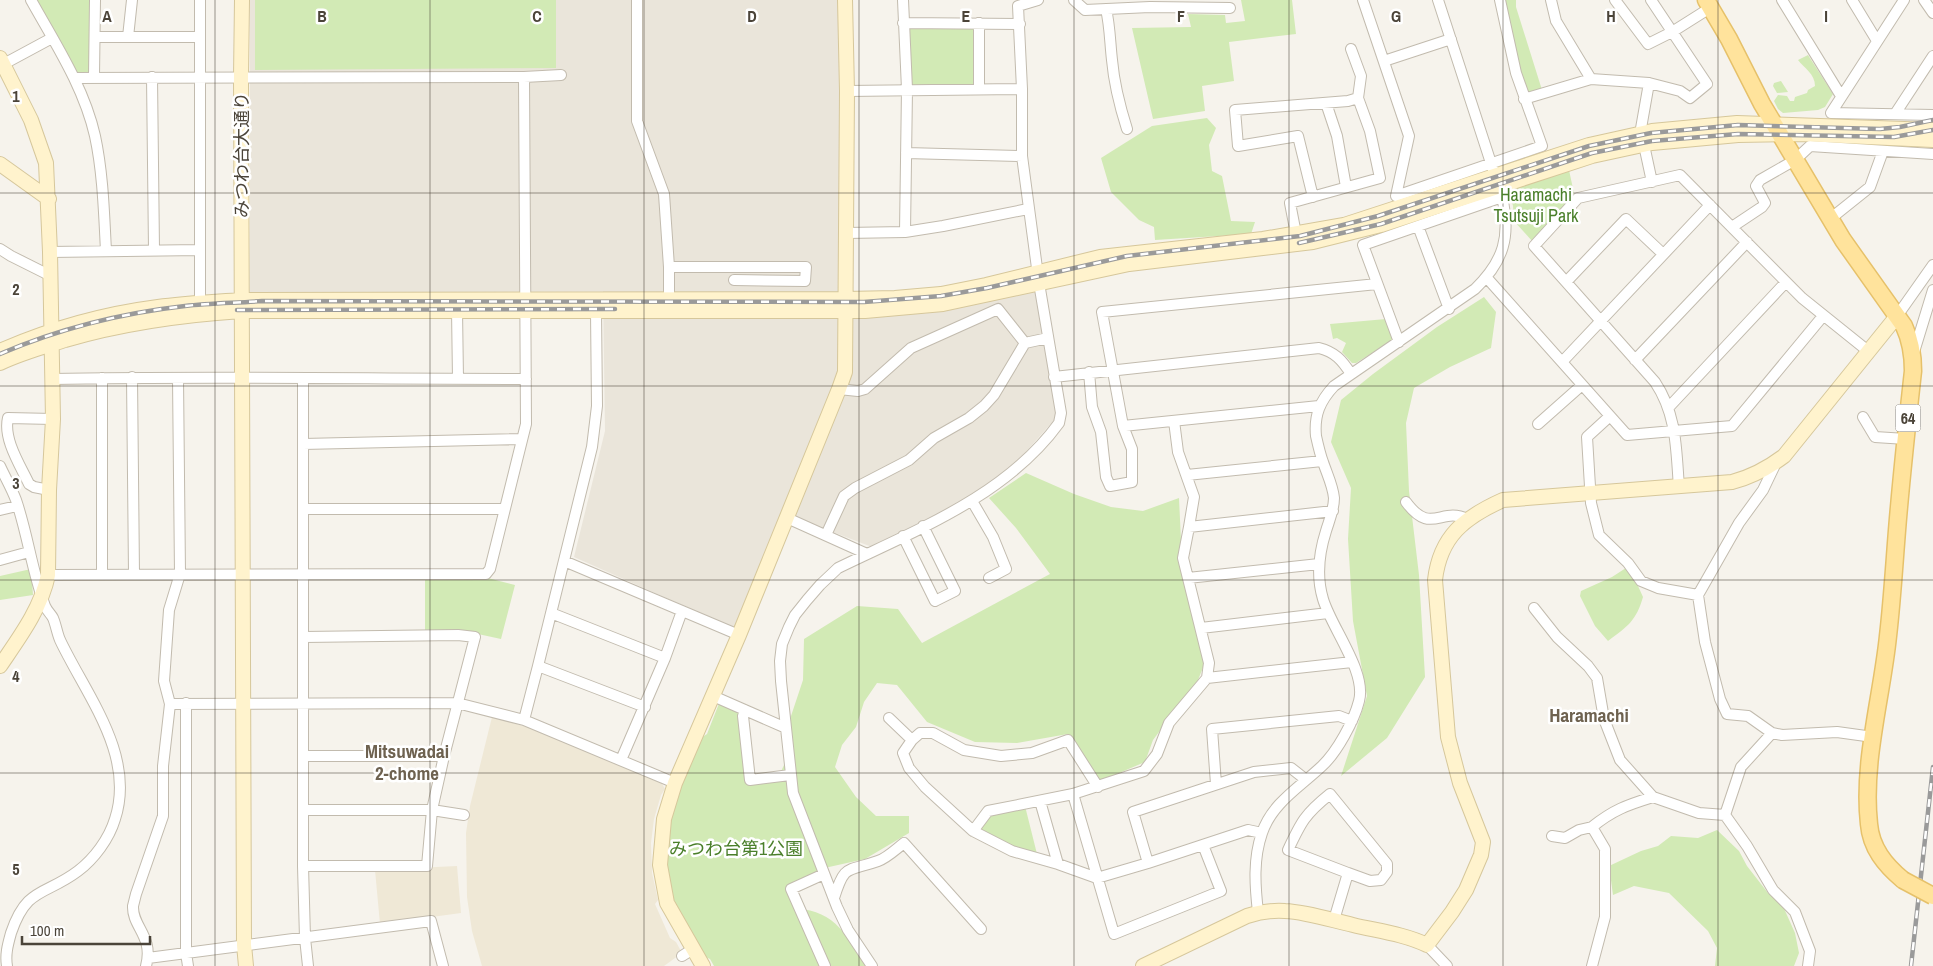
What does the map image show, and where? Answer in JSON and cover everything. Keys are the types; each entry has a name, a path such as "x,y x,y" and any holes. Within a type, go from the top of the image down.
{"main road":[{"name":"64","path":"1708,4 1729,39 1762,104 1830,218 1856,260 1904,326 1910,338 1913,354 1913,371 1888,636 1873,737 1868,794 1869,824 1873,843 1880,857 1890,870 1903,880 1933,896"}],"street":[{"path":"31,0 74,78 95,135 102,180 106,251"},
{"path":"94,76 95,0"},
{"path":"128,37 132,0"},
{"path":"200,0 200,303"},
{"name":"みつわ台大通り","path":"242,0 242,703 244,945 246,966"},
{"path":"637,0 637,121 664,194 669,267 669,299"},
{"path":"703,966 688,952 667,903 660,864 664,819 675,783 739,635 845,372 847,91 845,0"},
{"path":"903,0 907,89 905,232"},
{"path":"872,966 848,930 798,810 790,775 780,661 782,644 795,615 820,585 838,568 972,501 1009,476 1059,423 1061,413 1038,278 1022,156 1020,24 1017,3 1038,0"},
{"path":"1074,0 1085,10 1150,7 1230,8"},
{"path":"1363,0 1409,136 1396,196 1497,180"},
{"path":"1258,912 1255,872 1262,833 1268,820 1287,795 1323,766 1331,756 1352,721 1360,699 1357,671 1328,613 1320,588 1318,564 1333,511 1334,499 1315,431 1319,406 1334,386 1476,289 1487,278 1499,258 1506,230 1507,216 1497,180 1438,0"},
{"path":"1398,342 1363,245 1418,226 1497,180 1542,146 1516,73 1500,0"},
{"path":"1551,0 1556,21 1591,79"},
{"path":"1615,0 1648,44 1672,32 1708,4"},
{"path":"1524,99 1591,79 1649,83 1680,92 1690,98 1707,84 1651,0"},
{"path":"1782,0 1841,96"},
{"path":"1852,0 1877,41"},
{"path":"1904,0 1831,113 1933,115"},
{"path":"1924,0 1933,13"},
{"path":"1106,9 1110,30 1112,61 1127,129"},
{"path":"903,23 1020,24"},
{"path":"979,23 979,89"},
{"path":"95,37 200,37"},
{"path":"0,666 33,616 48,575 49,490 53,419 49,199 46,163 39,138 1,63 52,38"},
{"path":"1384,61 1451,39"},
{"path":"1296,234 1290,203 1380,178 1370,131 1358,98 1361,76 1351,50"},
{"path":"1895,114 1933,56"},
{"path":"74,78 94,76 524,77 561,75"},
{"path":"152,77 154,250"},
{"path":"48,575 486,574 490,569 526,424 524,77"},
{"path":"1649,83 1642,139 1652,182"},
{"path":"847,91 1022,89"},
{"path":"1314,196 1298,136 1238,146 1235,110 1348,101 1358,98"},
{"path":"1326,103 1336,136 1346,188"},
{"path":"1802,129 1933,140"},
{"path":"1038,278 1100,257 1296,234 1344,225 1497,180 1592,156 1642,139 1705,138 1802,129 1933,130"},
{"path":"1732,227 1762,208 1765,202 1756,186 1760,180 1795,160 1810,146 1933,154"},
{"path":"1830,218 1870,187 1883,151"},
{"path":"906,153 1022,156"},
{"path":"0,164 49,199"},
{"path":"1679,487 1675,432 1669,407 1655,382 1534,246 1578,198 1680,175 1786,282 1824,316 1868,351"},
{"path":"1,352 52,338 242,305 526,305 596,312 846,305 941,294 986,285 1129,264 1313,242 1381,225 1497,180"},
{"path":"1562,362 1710,205"},
{"path":"846,233 905,232 1028,208"},
{"path":"1566,282 1626,219 1664,254"},
{"path":"1418,226 1448,309"},
{"path":"1635,360 1747,242"},
{"path":"0,249 51,276"},
{"path":"50,252 200,250"},
{"path":"1427,945 1466,890 1481,855 1483,842 1460,782 1448,737 1435,580 1436,566 1443,550 1454,533 1467,519 1480,510 1503,500 1732,482 1744,479 1773,464 1784,456 1796,442 1896,316 1933,265"},
{"path":"669,267 806,267 805,281 734,280"},
{"path":"1487,278 1627,435 1732,426 1824,316"},
{"path":"1669,407 1786,282"},
{"path":"1089,372 1092,407 1101,432 1106,478 1110,486 1132,482 1132,449 1123,426 1102,312 1377,284"},
{"path":"1913,354 1933,290"},
{"path":"52,338 94,319 149,308 200,303 457,310 669,299 846,305"},
{"path":"839,389 858,391 866,389 912,348 998,309 1025,343"},
{"path":"457,310 458,379"},
{"path":"524,720 596,425 596,312"},
{"path":"826,535 844,496 855,488 909,460 934,438 969,418 994,395 1025,343 1048,338"},
{"path":"1054,376 1319,348 1330,351 1338,356 1351,374"},
{"path":"52,379 132,377 526,379"},
{"path":"132,377 134,574"},
{"path":"102,378 102,574"},
{"path":"178,378 180,574 169,610 164,681 170,704 163,766 163,816 133,907 147,944 147,962 186,953 432,921 442,966"},
{"path":"303,379 303,866 305,938 308,966"},
{"path":"1538,424 1582,385"},
{"path":"1123,426 1319,406"},
{"path":"1610,416 1587,437 1590,503 1599,535 1628,563 1641,581 1658,588 1698,595"},
{"path":"1863,417 1875,437 1906,439"},
{"path":"49,490 29,484 14,452 6,427 8,418 53,419"},
{"path":"973,831 988,811 1073,794 1144,771 1157,754 1169,723 1207,678 1209,663 1182,558 1194,497 1178,452 1174,421"},
{"path":"303,444 522,440"},
{"path":"1186,476 1322,461"},
{"path":"1773,464 1774,467 1763,490 1738,523 1698,595 1705,642 1720,698 1726,714 1748,716 1772,733 1782,735 1837,732 1873,737"},
{"path":"0,466 18,506 28,552 45,608 53,618 60,641 111,739 115,752 118,776 118,804 115,820 108,836 87,862 70,876 36,894 27,902 19,913 8,944 7,966"},
{"path":"972,501 993,537 1006,569 989,578"},
{"path":"1406,502 1414,513 1428,520 1459,515 1467,519"},
{"path":"0,510 18,506"},
{"path":"303,509 504,509"},
{"path":"1188,527 1333,511"},
{"path":"786,518 867,554"},
{"path":"903,536 935,601 955,591 923,526"},
{"path":"0,560 28,552"},
{"path":"564,561 739,635"},
{"path":"1188,578 1318,564"},
{"path":"1534,608 1557,637 1588,666 1597,678 1604,719 1620,760 1653,797 1699,813 1726,815"},
{"path":"621,760 645,707 682,611"},
{"path":"551,613 665,658"},
{"path":"1200,628 1328,613"},
{"path":"303,866 427,866 432,810 475,636 304,638"},
{"path":"1207,678 1352,662"},
{"path":"538,666 645,707"},
{"path":"713,696 786,728"},
{"path":"170,704 457,703 524,720 675,783"},
{"path":"186,704 186,953 188,966"},
{"path":"745,710 743,716 750,780 790,775"},
{"path":"1216,784 1212,729 1339,716 1352,721"},
{"path":"890,718 912,740"},
{"path":"1098,787 1068,740 1032,753 1001,756 964,750 933,733 920,733 912,740 903,753 909,768 934,796 973,831 1012,851 1058,864 1097,878 1248,830 1262,833"},
{"path":"1726,815 1741,767 1772,733"},
{"path":"304,756 444,756"},
{"path":"1148,863 1133,812 1254,772 1291,768 1305,779"},
{"path":"1073,794 1114,934 1221,891 1203,845"},
{"path":"1330,794 1387,864 1387,872 1381,880 1370,881 1348,873 1288,850 1302,821 1314,806 1330,794"},
{"path":"1552,836 1566,838 1579,830 1592,827 1621,807 1653,797"},
{"path":"1040,801 1058,864"},
{"path":"304,810 432,810 464,815"},
{"path":"1726,815 1748,846 1773,890 1795,912 1810,951 1808,966"},
{"path":"1592,827 1605,849 1605,917 1592,966"},
{"path":"834,898 841,877 850,869 880,860 904,843 981,929"},
{"path":"1334,920 1348,873"},
{"path":"824,874 791,889 824,966"},
{"path":"1143,966 1258,912 1287,911 1414,939 1427,945 1447,966"}],"shaded area":[{"path":"250,0 837,0 839,21 841,318 929,313 1035,292 1057,413 1055,419 1007,473 970,498 872,547 783,513 736,629 574,557 605,431 603,291 250,293"},
{"path":"492,717 527,727 661,782 665,789 661,795 654,819 651,843 652,873 658,900 655,904 670,938 676,942 682,953 664,966 482,966 472,931 467,897 466,833 470,806"},
{"path":"457,866 461,913 380,924 375,870"}],"green space":[{"path":"37,0 93,0 89,74 76,75"},
{"path":"255,0 556,0 556,68 255,70"},
{"path":"1241,0 1292,0 1296,34 1229,42 1234,81 1202,86 1205,111 1153,119 1132,28 1191,27 1188,14 1225,15 1226,23 1245,21"},
{"path":"1505,0 1516,0 1516,7 1542,90 1526,94"},
{"path":"911,27 974,27 977,83 974,87 910,88 906,32"},
{"path":"1808,55 1833,94 1825,107 1818,110 1783,113 1778,109 1774,101 1778,95 1787,96 1790,101 1794,101 1795,97 1807,93 1808,90 1815,86 1813,78 1798,60"},
{"path":"1781,81 1788,92 1777,93 1773,86 1774,83"},
{"path":"1207,118 1216,128 1209,145 1212,171 1222,176 1231,221 1255,222 1251,234 1155,240 1154,227 1139,220 1111,192 1101,158 1152,126"},
{"name":"Haramachi Tsutsuji Park","path":"1569,170 1575,198 1533,242 1514,221 1509,190"},
{"path":"1484,297 1496,312 1491,348 1450,367 1414,388 1406,423 1409,491 1419,575 1425,677 1387,738 1341,776 1367,696 1353,621 1348,539 1351,488 1331,442 1341,400 1437,327"},
{"path":"1386,319 1393,337 1391,341 1356,363 1352,363 1342,352 1346,343 1337,338 1333,339 1330,324"},
{"name":"みつわ台第1公園","path":"1026,473 1074,494 1111,507 1143,511 1179,498 1182,562 1204,665 1198,680 1153,740 1145,762 1098,782 1068,734 1017,743 975,742 927,722 897,685 877,683 864,702 856,727 842,745 835,767 856,797 876,816 909,816 909,833 865,859 820,869 821,873 788,887 797,909 821,914 831,920 847,936 868,966 714,966 710,959 699,954 673,906 663,859 670,805 701,738 707,734 720,701 741,711 749,783 777,780 784,765 791,716 803,680 804,639 857,606 898,609 922,643 1050,574 1016,528 989,498"},
{"path":"1629,566 1643,597 1634,618 1608,641 1595,626 1580,596 1581,591 1612,577"},
{"path":"31,569 33,595 0,600 0,576"},
{"path":"428,577 484,577 515,585 501,639 478,634 428,634 425,630 425,580"},
{"path":"1025,806 1037,854 1011,849 980,832 979,828 991,814"},
{"path":"1717,830 1739,851 1747,866 1768,893 1782,904 1795,933 1799,953 1794,966 1715,966 1717,948 1708,931 1669,893 1634,886 1613,895 1609,866 1641,851 1658,846 1671,836 1698,838"}],"railway":[{"path":"0,354 45,337 91,323 138,313 194,305 262,301 864,302 941,296 987,288 1127,256 1300,236 1378,216 1589,146 1651,133 1738,125 1880,129 1933,120"},
{"path":"1299,243 1381,224 1592,153 1652,141 1738,134 1894,137 1933,130"},
{"path":"237,310 615,309"},
{"path":"1911,966 1933,767"}],"district":[{"name":"Haramachi","path":"1589,715"},
{"name":"Mitsuwadai 2-chome","path":"407,762"}]}
